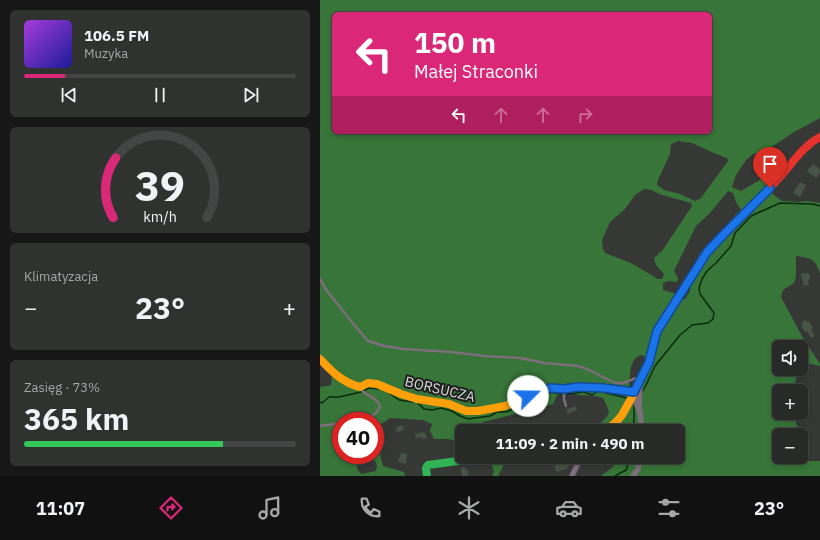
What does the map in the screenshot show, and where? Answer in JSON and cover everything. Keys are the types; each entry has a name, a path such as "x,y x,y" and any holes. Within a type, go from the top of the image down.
{"street":[{"path":"614,424 622,415 633,396 649,362 657,331 707,252 806,148 820,137"},
{"path":"320,359 333,373 362,390"},
{"path":"641,379 639,410 641,424"},
{"name":"BORSUCZA","path":"362,390 368,383 377,384 401,394 448,404 466,411 478,411 505,406 550,388 604,388 633,396"},
{"path":"633,396 639,410"},
{"path":"427,476 426,468 428,465 455,461"},
{"path":"572,476 578,464"},
{"path":"633,476 638,469 639,464"}],"lane":[{"path":"320,279 327,291 368,341 384,346 404,349 520,358 578,366 615,383 623,383 641,379"},
{"path":"564,389 566,406"},
{"path":"362,390 378,400 380,406 378,412"},
{"path":"320,426 332,424"}],"green space":[{"path":"320,0 820,0 820,118 794,132 764,152 753,154 746,160 736,175 732,187 741,191 765,177 773,179 735,221 734,216 741,210 733,193 728,191 710,213 696,226 674,271 678,278 677,282 669,281 663,283 663,290 673,293 680,293 646,361 644,356 641,355 633,362 630,374 628,400 624,408 610,424 599,424 606,418 609,412 603,398 567,392 557,395 553,404 476,424 455,424 455,440 434,439 430,431 432,424 423,420 390,418 384,422 384,412 332,412 332,464 356,464 361,474 376,471 376,464 383,464 383,466 404,472 405,476 320,476 320,387 331,385 332,374 320,360","holes":["678,141 692,143 727,158 728,161 701,198 695,201 680,194 664,190 657,185 670,154 671,144","644,189 652,190 659,194 691,203 692,206 662,251 654,258 656,265 664,274 662,279 658,279 631,263 605,253 603,249 602,240 610,222 625,209 635,195"]},
{"path":"770,192 782,201 807,201 820,203 820,274 815,262 796,256 796,276 794,283 783,290 781,297 804,340 772,340 772,376 797,376 794,384 772,384 772,420 795,420 798,428 772,428 772,464 808,464 808,461 820,461 820,476 634,476 639,464 685,464 685,424 642,424 641,406 642,382 657,335 678,302 685,299 690,291 690,283 709,254"},
{"path":"808,346 820,364 820,366 808,363"},
{"path":"631,404 635,405 640,424 619,423"},
{"path":"492,464 504,464 498,476 492,476 494,472"},
{"path":"615,464 637,464 631,476 601,476"}],"building":[{"path":"813,164 820,169 820,173 816,178 807,171"},
{"path":"800,182 806,185 800,197 793,193"},
{"path":"807,273 810,275 810,279 808,280 809,285 804,286 801,274"},
{"path":"806,320 807,322 809,321 813,328 811,329 815,336 811,338 801,325 803,324 802,322"},
{"path":"575,406 577,410 568,414 566,410"},
{"path":"402,425 404,430 397,432 396,428"},
{"path":"423,432 427,438 416,438 415,434"},
{"path":"401,453 407,454 406,464 398,462"},
{"path":"559,464 572,465 557,472 554,466"},
{"path":"463,466 468,471 468,476 463,476 461,474 461,469"}],"waterway":[{"path":"642,392 655,366 680,335 692,325 708,323 713,319 714,313 700,294 699,288 702,279 707,271 731,246 735,233 751,216 780,203 813,204 820,206"},
{"path":"320,402 322,403 329,397 339,397 361,392 369,388 379,389"},
{"path":"567,394 584,392 592,395 598,391 627,398"},
{"path":"529,400 542,399 551,392 561,394"},
{"path":"389,393 399,400 413,402"},
{"path":"417,402 424,409 432,410 441,408 452,411 468,419 490,416 497,412 506,412 524,403"},
{"path":"633,424 634,403"},
{"path":"615,476 626,470 628,464"}],"traffic: fast":[{"path":"427,476 426,468 428,465 455,461"}],"traffic: slow":[{"path":"614,424 622,415 649,362 657,331 707,252 729,229"},
{"path":"320,359 328,368 348,383 360,387 368,383 377,384 417,399 449,404 466,411 478,411 505,406 550,388 564,389 578,387 604,387 634,392"}],"traffic: jam":[{"path":"729,229 779,178 803,150 820,137"}],"route":[{"path":"528,396 550,388 604,388 634,392 649,362 657,331 707,252 770,188"}]}
